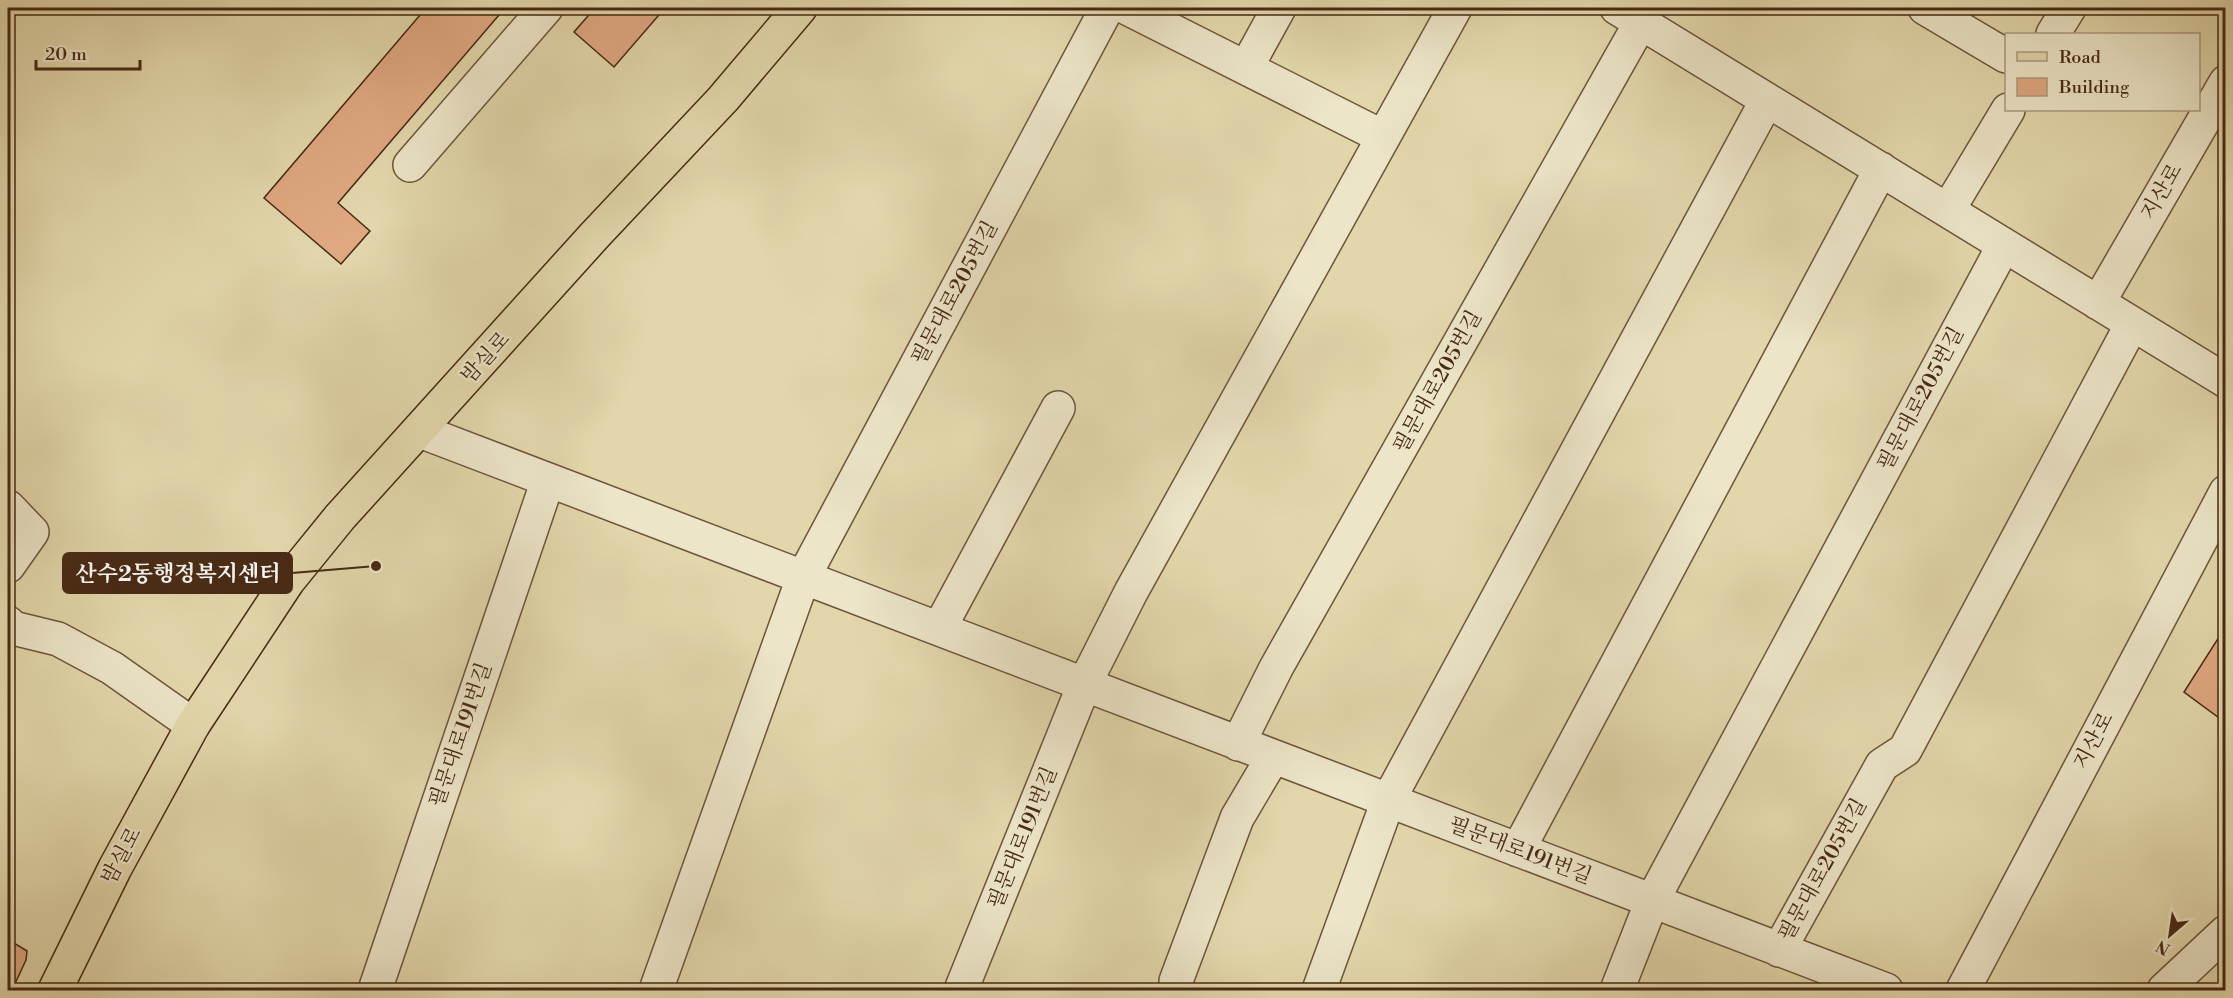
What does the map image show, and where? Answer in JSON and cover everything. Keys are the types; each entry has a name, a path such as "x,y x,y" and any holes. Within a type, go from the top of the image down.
{"main road":[{"name":"밤실로","path":"55,990 115,868 193,725 288,580 340,517 594,236 723,99 800,8"}],"street":[{"path":"410,165 546,8"},
{"name":"필문대로205번길","path":"803,578 1107,8"},
{"path":"1127,8 1383,137"},
{"path":"1246,68 1279,8"},
{"path":"1084,685 1131,592 1455,8"},
{"path":"1925,8 2005,55"},
{"path":"2053,33 2069,8"},
{"name":"필문대로205번길","path":"1238,744 1276,668 1628,12 1767,100 2226,381"},
{"name":"지산로","path":"2098,303 2226,82"},
{"path":"1319,990 1388,801 1767,100"},
{"path":"1948,210 2007,111"},
{"path":"1518,850 1881,170"},
{"name":"필문대로205번길","path":"1652,901 2004,245"},
{"name":"필문대로205번길","path":"1779,950 1882,765 1905,750 2132,324"},
{"path":"939,629 1058,408"},
{"name":"필문대로191번길","path":"420,431 1886,990"},
{"name":"필문대로191번길","path":"375,990 548,480"},
{"name":"지산로","path":"1963,990 2226,492"},
{"path":"8,507 32,532 8,566"},
{"path":"656,990 803,578"},
{"path":"9,629 58,639 112,668 193,725"},
{"name":"필문대로191번길","path":"961,990 1084,685"},
{"path":"1176,981 1237,818 1273,757"},
{"path":"1617,990 1652,901"},
{"path":"2164,990 2226,932"}],"building":[{"path":"426,8 505,8 338,203 370,231 341,264 264,198"},
{"path":"595,8 665,8 614,67 574,32"},
{"path":"2226,626 2226,723 2184,692"},
{"path":"8,943 14,943 27,951 26,960 12,990 8,990"}],"place":[{"name":"산수2동행정복지센터","path":"376,566"}]}
